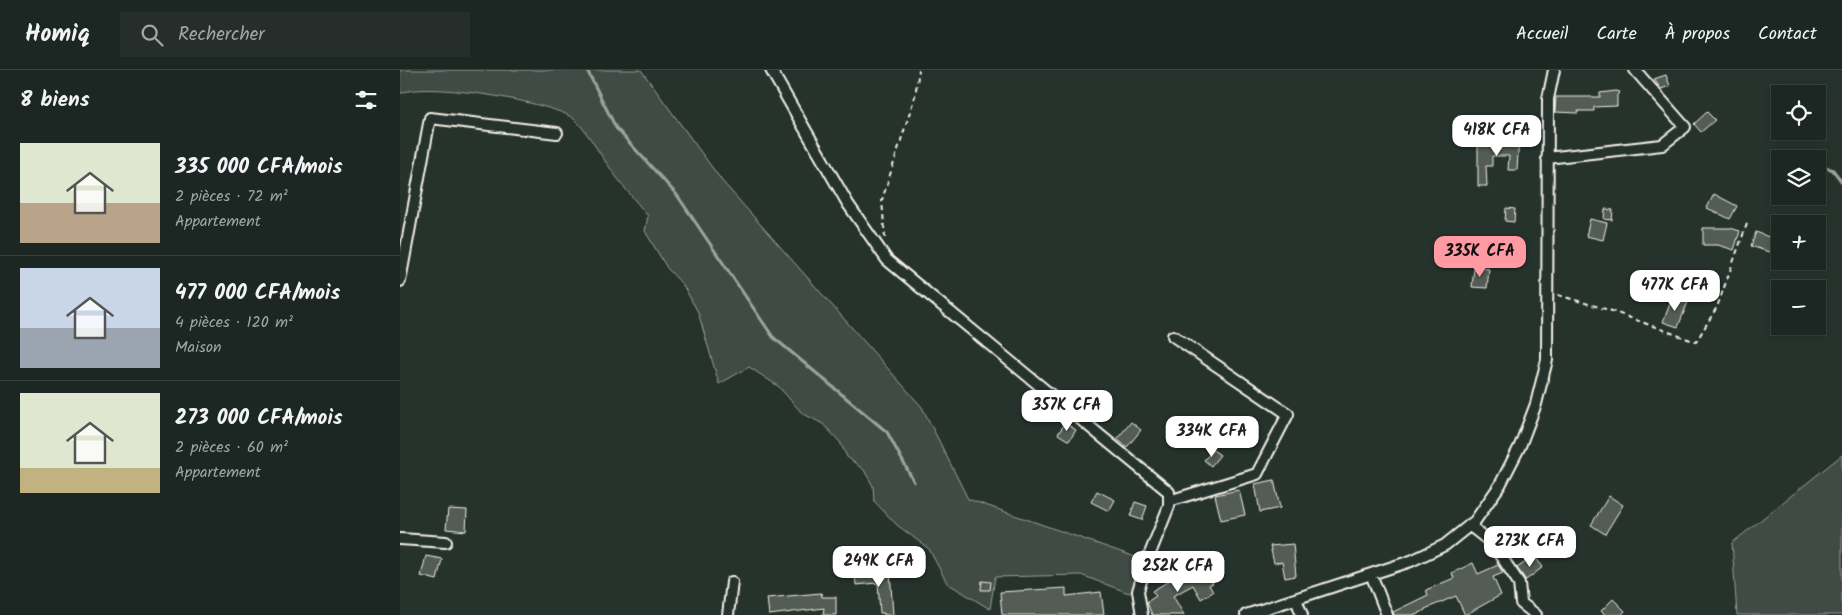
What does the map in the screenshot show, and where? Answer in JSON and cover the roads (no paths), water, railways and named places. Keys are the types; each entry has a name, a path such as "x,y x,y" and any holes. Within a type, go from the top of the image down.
{"street":[{"path":"771,70 848,204 887,260 1158,481 1169,492 1169,506 1147,560 1138,591 1142,615"},
{"path":"1246,615 1411,561 1445,545 1470,525 1500,485 1520,446 1536,404 1546,360 1548,99 1554,70"},
{"path":"1547,158 1662,145 1685,127 1634,70"},
{"path":"400,280 430,118 557,134"},
{"path":"1169,500 1257,474 1288,414 1173,336"},
{"path":"1470,525 1492,543 1520,583 1521,604 1536,615"},
{"path":"400,539 446,542"},
{"path":"1372,574 1387,615"},
{"path":"728,615 732,582"},
{"path":"1296,599 1302,615"}],"waterway":[{"path":"587,70 616,128 677,195 773,337 887,432 914,482"},
{"path":"1826,167 1833,170 1842,182"}]}
